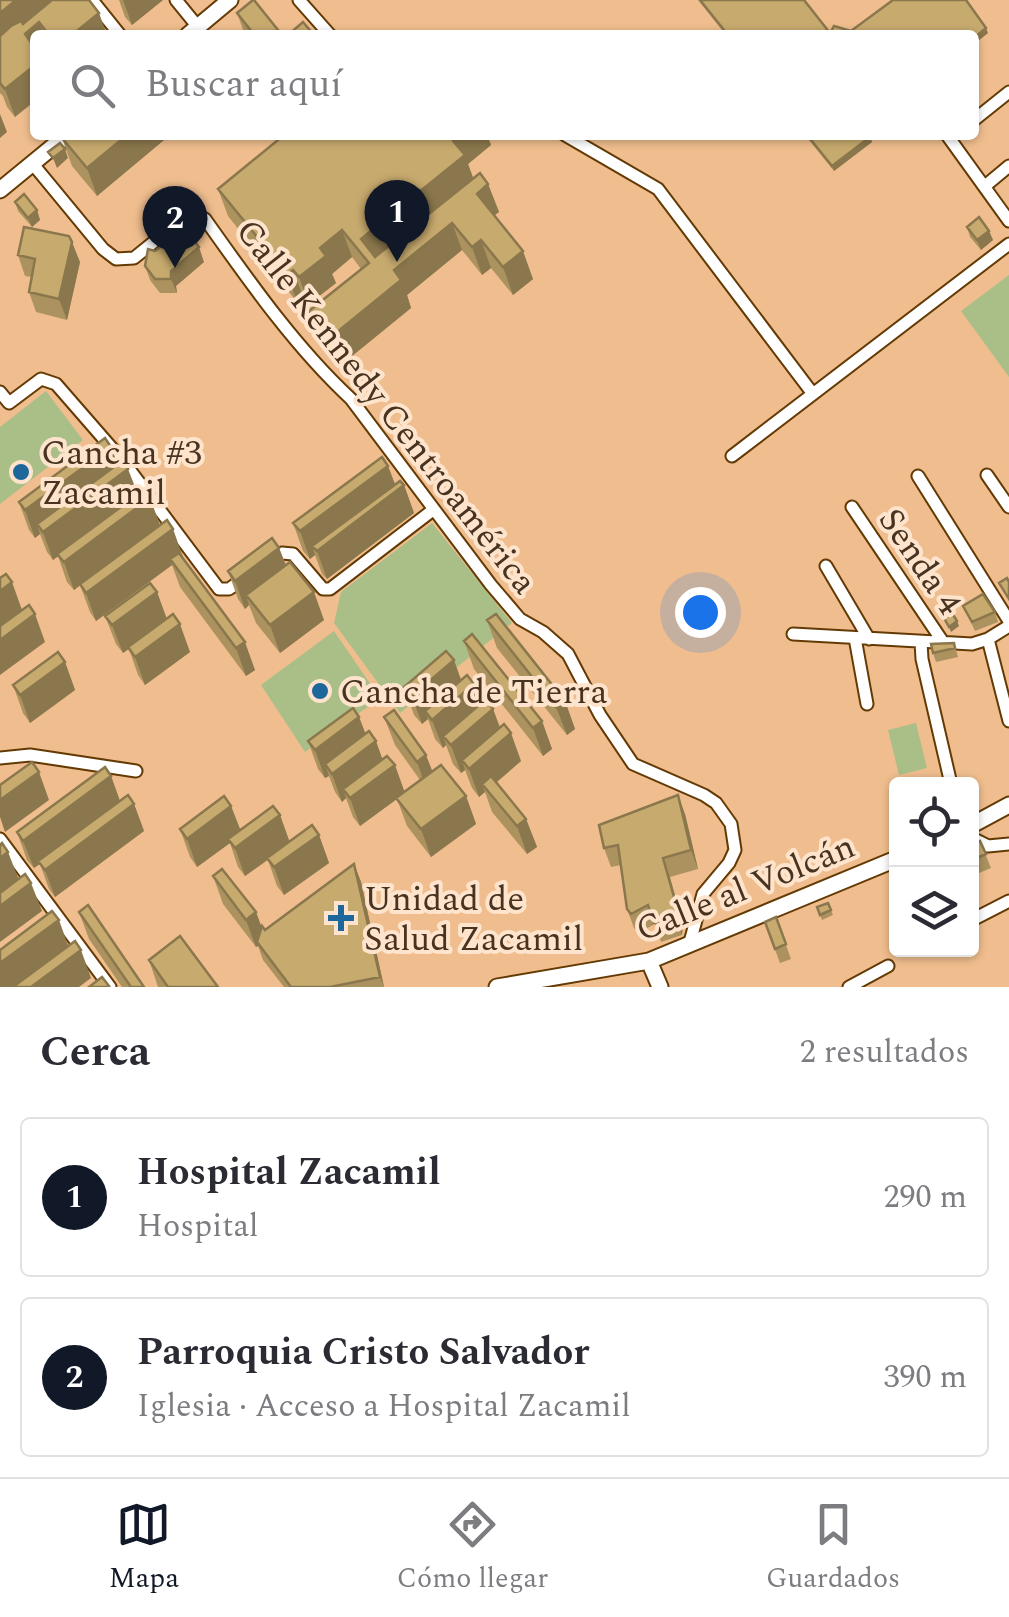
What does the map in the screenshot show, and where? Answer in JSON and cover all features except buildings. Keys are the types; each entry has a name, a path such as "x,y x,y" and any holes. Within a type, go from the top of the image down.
{"main road":[{"path":"194,30 230,0"},
{"path":"0,190 62,140"},
{"path":"979,821 1009,804"},
{"name":"Calle al Volcán","path":"497,987 649,961 889,861"},
{"path":"649,961 660,987"}],"street":[{"path":"92,0 116,30"},
{"path":"176,0 192,30"},
{"path":"300,0 326,30"},
{"path":"979,116 1009,92"},
{"path":"574,140 658,189 813,394"},
{"path":"954,140 1009,221"},
{"name":"Calle Kennedy Centroamérica","path":"32,163 116,260 134,258 186,216 196,214 205,219 250,282 328,378 351,399 520,619 543,632 568,654 600,715 633,764 716,803 731,824 735,850 704,894 689,946"},
{"path":"984,186 1009,166"},
{"path":"732,456 1009,244"},
{"path":"0,392 9,403 44,378 59,386 123,461 220,589 229,589 282,553 293,554 322,589 330,589 433,510"},
{"path":"987,475 1009,508"},
{"path":"793,634 972,644 988,639 1009,623 918,476"},
{"name":"Senda 4","path":"852,507 945,645"},
{"path":"826,566 862,638 867,704"},
{"path":"988,639 1009,722"},
{"path":"921,642 949,777"},
{"path":"0,758 30,755 136,770"},
{"path":"0,838 110,987"},
{"path":"979,842 988,846 1009,844"},
{"path":"979,916 1009,901"},
{"path":"849,987 888,966"}],"green space":[{"path":"1009,275 1009,377 961,311"},
{"name":"Cancha #3 Zacamil","path":"46,391 83,440 0,504 0,427"},
{"path":"432,523 512,623 400,713 334,623 341,592"},
{"name":"Cancha de Tierra","path":"334,631 380,698 305,752 261,685"},
{"path":"916,723 927,768 899,775 888,730"}],"place":[{"name":"Hospital Zacamil","path":"397,262"},
{"name":"Parroquia Cristo Salvador","path":"175,268"},
{"name":"Cancha #3 Zacamil","path":"21,472"},
{"name":"Cancha de Tierra","path":"320,691"},
{"name":"Unidad de Salud Zacamil","path":"341,918"}]}
